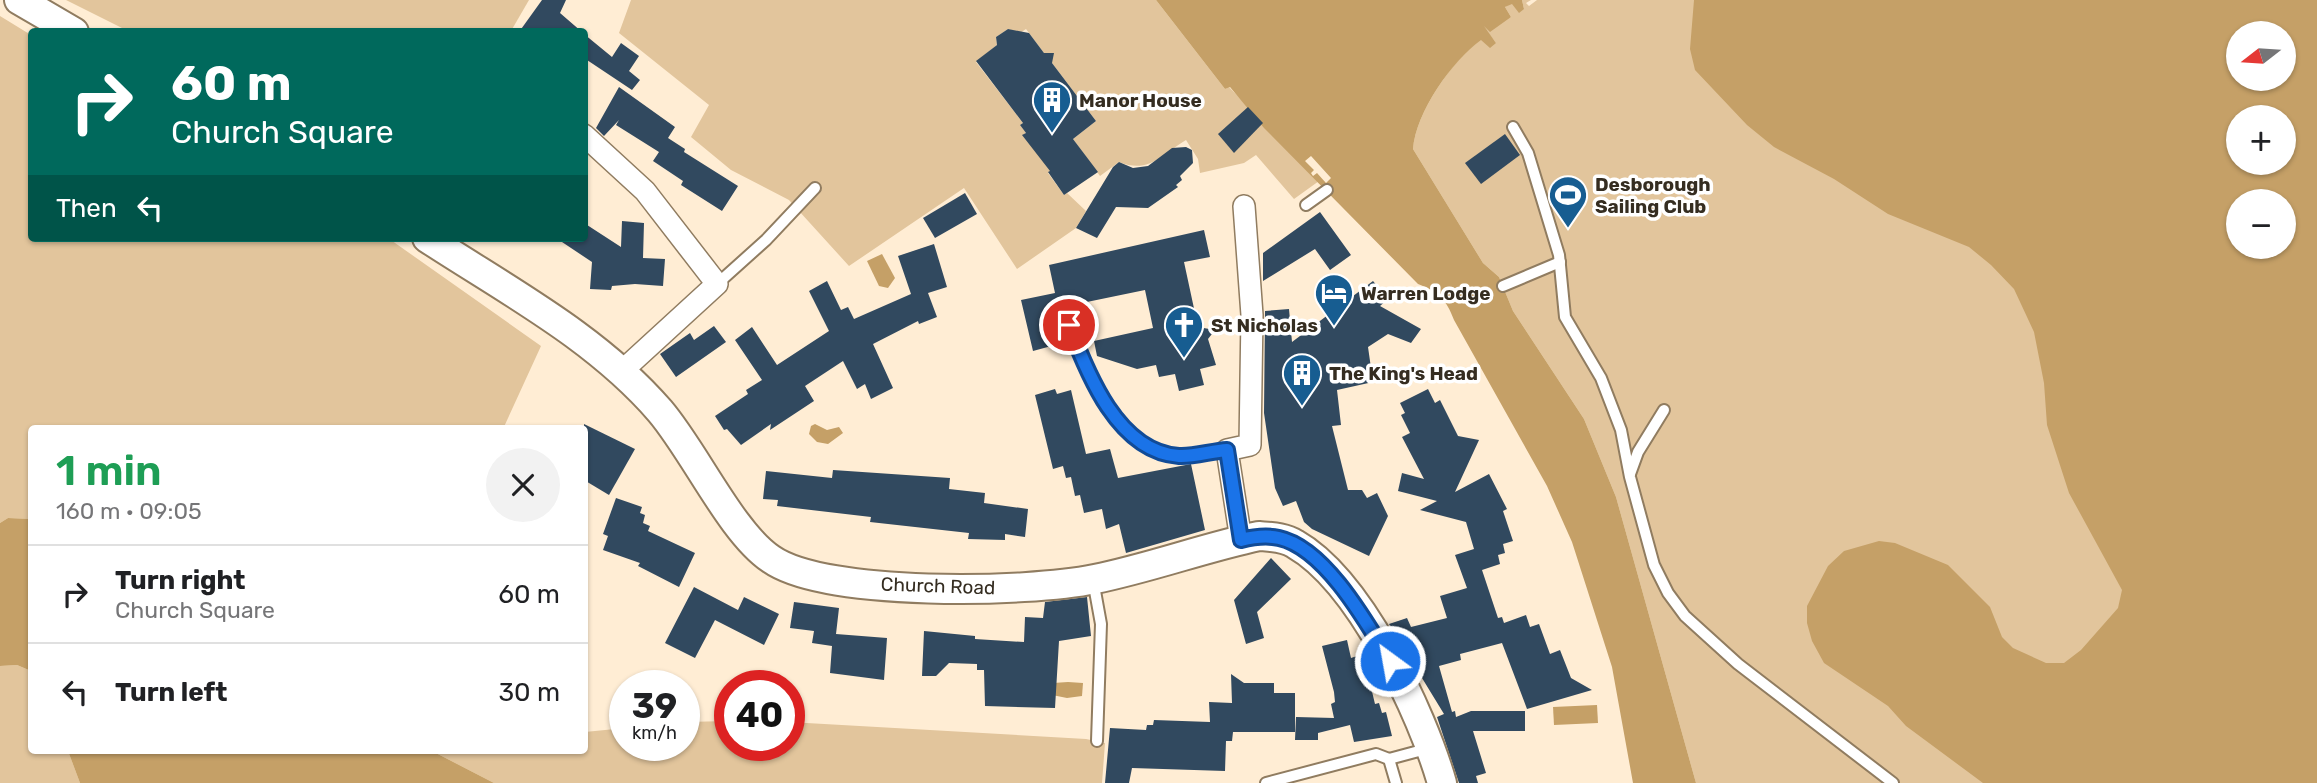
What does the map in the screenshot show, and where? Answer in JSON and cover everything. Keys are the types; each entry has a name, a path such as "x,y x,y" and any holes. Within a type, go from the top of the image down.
{"street":[{"path":"19,0 67,28"},
{"path":"588,139 645,191 717,284 622,371"},
{"path":"1241,540 1227,450 1250,445 1252,314 1244,206"},
{"name":"Church Road","path":"433,242 590,343 622,371 690,449 740,528 756,547 792,570 813,577 914,587 1029,587 1093,580 1259,536 1278,537 1294,543 1335,581 1360,613 1402,680 1432,748 1442,783"}],"lane":[{"path":"1513,127 1530,160 1560,262 1564,317 1601,378 1621,430 1630,477 1654,565 1685,616 1738,664 1892,783"},
{"path":"717,284 765,240 815,188"},
{"path":"1306,205 1327,190"},
{"path":"1503,286 1560,262"},
{"path":"1069,325 1102,398 1124,428 1152,448 1179,457 1227,450"},
{"path":"1630,477 1638,452 1664,410"},
{"path":"1093,580 1101,624 1097,741"},
{"path":"1266,783 1376,754 1389,760 1432,748"},
{"path":"1389,760 1396,783"}],"shaded area":[{"path":"66,0 529,0 513,28 122,28"},
{"path":"631,0 1156,0 1225,89 1229,87 1319,181 1294,199 1256,155 1244,163 1200,173 1198,159 1186,140 1147,164 1139,166 1119,162 1100,176 1073,139 1096,121 1052,63 1052,58 1044,53 1026,29 1020,33 1008,29 996,37 997,45 976,62 1023,123 1020,125 1026,133 1023,135 1054,168 1048,173 1064,195 1067,193 1086,211 1076,228 1017,269 964,188 849,266 789,200 731,170 691,137 709,105 619,33"},
{"path":"1156,0 1522,0 1524,9 1519,13 1512,4 1505,7 1511,17 1490,32 1484,26 1496,43 1490,48 1481,40 1437,88 1421,119 1413,149 1483,263 1499,277 1513,311 1584,419 1616,497 1696,783 1633,783 1612,667 1572,542 1547,486 1445,301 1437,293 1418,284 1264,128 1230,87 1225,89"},
{"path":"1522,0 1531,0 1526,3 1529,6 1537,0 2317,0 2317,783 1696,783 1616,497 1584,419 1513,311 1499,277 1483,263 1413,149 1421,119 1437,88 1459,60 1481,39 1496,43 1483,26 1511,17 1505,7 1512,3 1524,9"},
{"path":"1694,0 2317,0 2317,783 1983,783 1906,726 1888,706 1824,663 1812,641 1807,623 1807,606 1828,566 1844,551 1879,541 1895,543 1948,565 1990,607 2002,637 2013,648 2046,663 2064,663 2081,650 2118,608 2122,590 2069,493 2047,425 2044,383 2034,332 2014,289 1969,247 1888,214 1834,179 1774,147 1747,125 1695,70 1690,49"},
{"path":"0,16 28,33 28,242 394,242 541,346 505,425 28,425 28,519 8,518 0,523"},
{"path":"882,254 895,278 888,288 879,286 867,261"},
{"path":"815,424 827,430 839,427 843,433 828,444 817,442 809,434 811,426"},
{"path":"8,518 28,519 28,670 17,665 0,666 0,523"},
{"path":"17,665 28,670 28,754 69,754 80,783 0,783 0,666"},
{"path":"1053,683 1083,683 1082,696 1067,698 1052,695"},
{"path":"1597,705 1598,723 1554,725 1553,707"},
{"path":"714,721 714,761 805,761 805,723 1086,739 1105,743 1102,783 494,783 438,754 588,754 588,732 609,730 609,761 700,761 700,722"},
{"path":"69,754 438,754 494,783 80,783"}],"pier":[{"path":"1311,156 1331,178 1326,183 1317,173 1313,176 1311,173 1314,170 1305,161"}],"building":[{"path":"542,0 566,0 560,13 577,28 522,28"},
{"name":"Manor House","path":"1008,29 1029,33 1044,53 1054,53 1052,63 1096,121 1073,139 1098,172 1064,195 1048,172 1050,171 1022,135 1026,133 1020,125 1023,123 976,61 997,45 996,37"},
{"path":"588,37 612,57 621,43 639,56 629,71 640,80 632,90 588,61"},
{"path":"619,87 675,127 668,138 685,149 684,152 738,186 722,211 681,185 683,181 653,161 659,152 616,125 619,120 604,136 596,128"},
{"path":"1248,107 1263,123 1234,153 1218,134"},
{"path":"1505,134 1520,155 1481,184 1465,163"},
{"path":"1186,147 1192,150 1193,163 1180,176 1182,180 1176,185 1178,187 1148,208 1116,207 1097,238 1076,228 1113,167 1119,162 1133,168 1148,166 1172,148"},
{"path":"965,193 977,214 935,238 923,218"},
{"path":"1320,212 1351,255 1330,270 1315,249 1263,281 1263,253"},
{"path":"622,221 644,223 643,258 665,259 663,286 635,284 612,286 611,290 590,289 592,262 562,242 588,242 588,226 621,247"},
{"path":"1204,230 1210,257 1184,262 1198,327 1215,330 1208,339 1216,365 1200,369 1204,385 1179,391 1175,374 1159,377 1156,365 1137,369 1097,356 1094,341 1153,328 1145,290 1082,303 1084,312 1054,318 1056,324 1050,325 1055,345 1033,351 1021,300 1055,293 1049,265"},
{"path":"934,244 947,287 928,293 937,317 919,324 918,321 873,344 893,388 871,399 865,384 857,389 843,361 805,386 814,401 770,430 771,424 741,445 727,429 724,430 715,416 748,394 746,390 762,380 735,340 752,327 777,365 829,331 809,291 827,281 841,310 848,307 854,319 911,294 898,256"},
{"path":"1373,281 1388,299 1380,306 1421,329 1411,343 1388,334 1368,347 1373,382 1337,390 1341,425 1332,426 1348,490 1362,490 1367,498 1377,493 1388,516 1369,556 1312,529 1304,522 1296,501 1283,506 1275,488 1264,413 1265,311 1289,309 1292,342"},
{"path":"714,326 726,342 676,377 660,354 690,333 694,340"},
{"path":"1055,389 1057,394 1071,390 1086,454 1110,449 1118,478 1191,464 1205,530 1126,553 1119,524 1106,529 1102,509 1084,513 1080,495 1075,496 1071,477 1066,478 1063,466 1053,469 1035,395"},
{"path":"1428,389 1435,403 1440,400 1458,436 1479,440 1455,492 1489,474 1507,509 1503,511 1513,541 1503,544 1505,553 1498,555 1500,564 1482,570 1498,618 1502,617 1504,623 1526,615 1530,627 1539,624 1550,654 1560,650 1571,678 1592,690 1527,709 1502,643 1460,654 1461,660 1439,666 1452,712 1455,711 1456,717 1471,711 1525,711 1525,731 1473,731 1486,773 1476,776 1478,783 1459,783 1437,717 1444,714 1389,624 1407,618 1411,627 1447,618 1440,596 1467,588 1455,555 1474,549 1466,522 1420,510 1437,501 1398,491 1402,473 1424,479 1402,437 1410,433 1401,415 1405,413 1400,403"},
{"path":"588,426 635,449 609,495 588,482"},
{"path":"833,470 950,478 949,489 985,493 984,503 1028,509 1025,537 1005,534 1005,540 968,539 969,533 870,522 871,517 777,506 778,500 763,499 766,471 832,478"},
{"path":"616,498 642,507 640,513 645,515 643,523 650,526 648,531 695,553 679,587 638,566 640,563 603,550 608,536 603,534"},
{"path":"1271,558 1291,579 1257,612 1264,638 1246,644 1234,600"},
{"path":"694,587 738,610 744,597 779,614 764,645 715,620 695,658 665,643"},
{"path":"1087,597 1091,636 1059,641 1055,708 985,706 984,670 977,670 977,664 949,663 936,676 922,676 924,631 975,636 975,639 1024,642 1025,617 1043,618 1045,602"},
{"path":"794,602 839,608 836,634 887,638 884,680 830,673 832,646 812,643 814,631 790,628"},
{"path":"1347,640 1351,658 1357,656 1363,676 1368,675 1375,704 1379,703 1382,713 1386,712 1392,736 1354,742 1350,725 1318,733 1318,740 1295,740 1296,717 1334,718 1331,704 1335,702 1334,692 1322,646"},
{"path":"1231,674 1244,683 1274,683 1274,693 1295,693 1295,732 1233,732 1232,741 1226,741 1225,771 1132,768 1129,783 1105,783 1110,728 1146,730 1147,725 1153,725 1154,720 1210,722 1209,702 1232,703"}],"place":[{"name":"Manor House","path":"1052,134"},
{"name":"Desborough Sailing Club","path":"1568,229"},
{"name":"Warren Lodge","path":"1334,327"},
{"name":"St Nicholas","path":"1184,359"},
{"name":"The King's Head","path":"1302,407"}],"route":[{"path":"1069,325 1079,352 1107,408 1124,428 1152,448 1179,457 1227,450 1241,540 1259,536 1278,537 1294,543 1311,556 1360,613 1390,661"}]}
